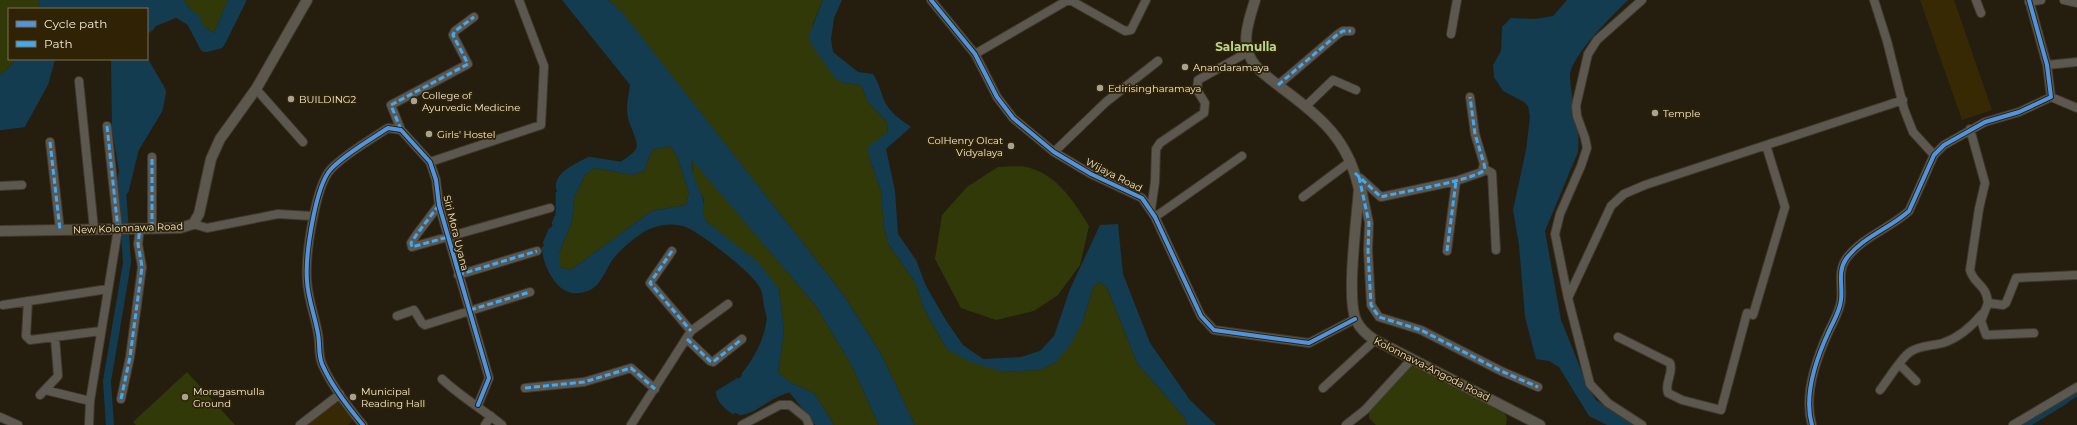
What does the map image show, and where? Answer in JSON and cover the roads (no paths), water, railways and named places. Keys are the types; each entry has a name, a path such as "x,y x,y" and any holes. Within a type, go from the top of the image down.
{"main road":[{"name":"New Kolonnawa Road","path":"0,231 180,228 193,224 199,214 211,159 220,139 256,89 307,0"},
{"path":"1248,52 1248,26 1255,0"},
{"name":"Kolonnawa-Angoda Road","path":"1248,52 1254,63 1278,85 1306,106 1335,136 1351,160 1357,175 1359,189 1352,280 1352,299 1355,319 1366,334 1540,425"}],"street":[{"path":"430,162 541,125 544,66 519,0"},
{"name":"Wijaya Road","path":"931,0 975,54 997,97 1013,118 1054,152 1091,174 1142,198 1151,209 1202,316 1214,330 1309,343 1355,319"},
{"path":"975,54 1069,0 1125,31 1131,30 1146,0"},
{"path":"1451,34 1457,0"},
{"path":"1642,0 1600,37 1591,48 1578,93 1577,116 1586,138 1587,148 1581,166 1560,214 1555,234 1568,298 1590,384 1608,403 1642,425"},
{"path":"1874,0 1903,100 1904,109 1913,132 1934,155"},
{"path":"1976,0 1981,13"},
{"path":"2041,0 2029,1 2047,65 2051,97"},
{"path":"2064,0 2077,3"},
{"path":"401,130 391,105 468,64 453,35 455,31 474,17"},
{"path":"1278,85 1338,34 1343,31 1351,30"},
{"path":"1151,209 1155,176 1156,149 1160,143 1204,113 1205,102 1196,90 1198,80 1248,52"},
{"path":"1054,152 1106,102 1158,61"},
{"path":"2047,65 2077,62"},
{"path":"1306,106 1333,80 1356,90"},
{"path":"79,81 94,229"},
{"path":"256,89 303,142"},
{"path":"1470,97 1475,134 1485,168 1492,173 1496,250"},
{"path":"1812,425 1808,405 1813,376 1819,353 1840,306 1842,269 1846,259 1868,238 1901,218 1908,211 1934,155 1944,145 1970,129 1985,122 2019,112 2051,97 2077,108"},
{"path":"1568,298 1611,206 1617,198 1645,185 1903,100"},
{"path":"89,425 90,401 101,331 120,229 107,126"},
{"path":"362,425 340,394 323,365 319,353 318,336 309,300 306,280 312,216 323,180 331,169 388,128 401,130"},
{"path":"1880,390 1910,352 1921,347 1944,342 1960,334 1982,314 1988,303 1987,292 1971,276 1970,270 1979,209 1985,182 1970,129"},
{"name":"Siri Mora Uyana","path":"401,130 430,162 436,180 439,205 489,378 478,406"},
{"path":"50,142 60,230"},
{"path":"1618,337 1670,363 1672,370 1666,387 1668,393 1682,400 1721,410 1747,313 1753,315 1785,207 1766,145"},
{"path":"1155,217 1242,156"},
{"path":"152,157 152,228"},
{"path":"1303,197 1351,160"},
{"path":"1357,175 1381,198 1456,181 1480,174 1485,168"},
{"path":"1357,175 1369,223 1368,250 1371,305 1379,317 1421,330 1501,371 1538,388"},
{"path":"1447,251 1456,181"},
{"path":"0,186 22,185"},
{"path":"439,205 416,234 411,243 412,247 550,208"},
{"path":"193,224 207,228 278,214 312,216"},
{"path":"121,399 130,357 142,267 138,244 138,228"},
{"path":"672,251 650,283 691,331"},
{"path":"458,275 537,252"},
{"path":"1988,303 2003,305 2006,303 2016,278 2077,274"},
{"path":"3,305 108,289"},
{"path":"397,316 414,310 422,323 425,325 530,292"},
{"path":"28,301 26,336 30,340 101,331"},
{"path":"631,425 691,331 728,304"},
{"path":"1982,314 1981,321 1986,335 2034,333"},
{"path":"55,337 58,376 43,393 90,401"},
{"path":"687,339 710,361 714,362 742,339"},
{"path":"1323,388 1375,340"},
{"path":"1346,425 1365,410 1412,359"},
{"path":"1900,365 1916,381"},
{"path":"525,388 584,382 631,368 655,389"},
{"path":"442,379 455,391 478,406 502,425"},
{"path":"2013,425 2077,387"},
{"path":"300,425 340,394"},
{"path":"742,425 780,405 790,405 806,418 809,425"},
{"path":"486,425 491,416"},
{"path":"0,417 18,425"}],"water":[{"path":"38,0 183,0 204,27 214,33 228,0 239,0 218,42 206,45 193,20 177,10 152,20 148,25 148,8 41,8"},
{"path":"562,0 608,0 622,12 843,294 880,352 915,425 879,425 851,364 816,306 692,160 694,176 703,199 704,216 708,223 758,262 779,289 784,331 778,372 791,383 814,393 834,425 817,425 790,391 779,393 754,410 743,414 728,410 721,404 717,392 738,380 753,361 761,343 768,319 761,287 732,256 685,225 667,223 643,231 613,256 598,284 588,290 576,292 564,289 552,275 544,260 543,247 557,214 557,184 563,173 589,158 621,163 636,151 638,143 629,117 631,86","holes":["670,146 677,156 689,193 686,205 652,211 571,270 559,267 559,253 572,221 574,198 585,175 595,168 632,175 644,171 652,150"]},
{"path":"823,0 842,0 834,18 831,39 833,52 858,72 873,74 886,104 896,115 911,127 886,149 895,191 898,234 916,260 926,286 947,322 963,345 983,359 1021,357 1040,351 1054,336 1070,289 1100,225 1118,224 1123,274 1150,343 1190,400 1216,425 1187,425 1185,418 1137,363 1107,287 1099,282 1093,287 1083,321 1071,344 1055,363 1040,370 1004,372 970,362 947,349 923,307 915,282 889,245 884,228 881,191 869,157 868,147 888,132 887,122 868,102 861,85 843,83 835,78 811,44 809,35"},
{"path":"1567,0 1628,0 1593,36 1577,58 1572,69 1570,77 1578,133 1578,152 1545,231 1561,320 1588,387 1596,400 1636,425 1607,425 1589,416 1559,367 1549,361 1536,359 1525,317 1519,245 1513,210 1526,150 1530,117 1528,106 1524,102 1503,91 1494,77 1493,65 1501,51 1502,27 1511,18 1535,19 1553,16"},
{"path":"15,60 54,60 47,84 24,126 0,130 0,75 13,64"},
{"path":"111,60 141,60 159,92 156,108 132,148 122,189 112,129"},
{"path":"2066,396 2068,403 2032,425 2016,425"}],"waterway":[{"path":"148,25 152,20 177,10 193,20 206,45 218,42 239,0"},
{"path":"0,129 24,126 47,84 54,60"},
{"path":"122,189 132,148 156,108 159,92 141,60"},
{"path":"557,188 558,182 564,173 573,166 589,158 621,163 629,158 637,149 638,140 628,112 631,86"},
{"path":"110,425 107,381 127,263 122,189"},
{"path":"553,223 557,214 557,193"},
{"path":"543,248 546,262 557,283 569,291 584,291 595,285 609,263 623,246 643,231 658,225 674,223 692,228 726,252 756,280 763,291 768,317 767,326 759,348 752,362 743,374"},
{"path":"544,243 550,229"},
{"path":"733,413 722,404 717,392 738,379"},
{"path":"740,414 753,410 776,396 790,391 817,425"},
{"path":"2057,404 2077,392"}],"place":[{"name":"Anandaramaya","path":"1185,67"},
{"name":"Edirisingharamaya","path":"1100,88"},
{"name":"BUILDING2","path":"291,99"},
{"name":"College of Ayurvedic Medicine","path":"414,101"},
{"name":"Temple","path":"1655,113"},
{"name":"Girls' Hostel","path":"429,134"},
{"name":"ColHenry Olcat Vidyalaya","path":"1011,146"},
{"name":"Moragasmulla Ground","path":"185,397"},
{"name":"Municipal Reading Hall","path":"353,397"}],"district":[{"name":"Salamulla","path":"1246,46"}]}
